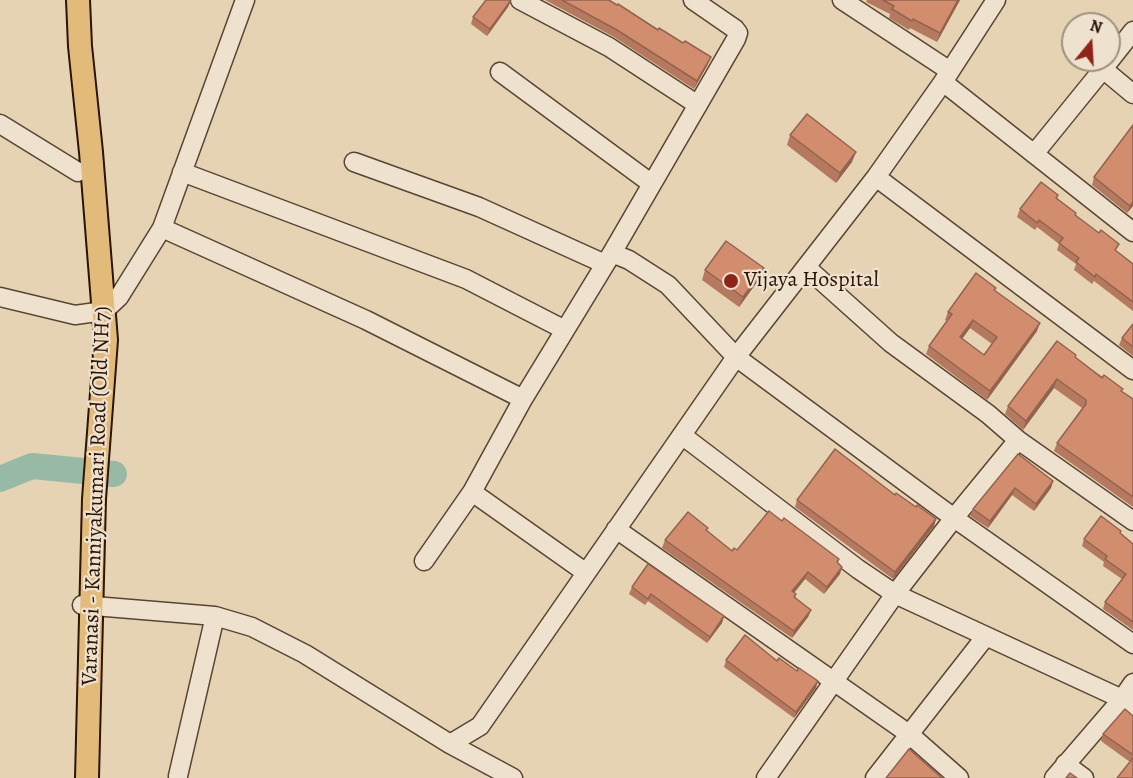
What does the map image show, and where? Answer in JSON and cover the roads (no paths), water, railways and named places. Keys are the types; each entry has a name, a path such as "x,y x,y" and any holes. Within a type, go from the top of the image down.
{"main road":[{"name":"Varanasi - Kanniyakumari Road (Old NH7)","path":"66,0 78,172 97,313 106,340 89,460 87,778"},
{"name":"Varanasi - Kanniyakumari Road (Old NH7)","path":"78,0 80,46 92,152 97,313"},
{"name":"Varanasi - Kanniyakumari Road (Old NH7)","path":"76,778 87,605"}],"street":[{"path":"0,297 75,315 97,313 119,297 162,228 245,0"},
{"path":"520,0 609,47 698,105"},
{"path":"424,561 472,492 523,399 736,39 738,33 735,29 693,0"},
{"path":"842,0 947,76 1034,153 1133,232"},
{"path":"450,744 480,726 736,357 876,177 947,76 996,0"},
{"path":"1121,46 1133,31"},
{"path":"500,72 652,184"},
{"path":"1034,153 1100,72"},
{"path":"1106,72 1133,94"},
{"path":"0,123 78,172"},
{"path":"354,162 479,207 608,258 628,260 668,285 736,357 954,518 1133,644"},
{"path":"182,171 466,279 565,330"},
{"path":"876,177 1133,370"},
{"path":"162,228 366,320 523,399"},
{"path":"806,267 891,343 988,414 1018,440 1133,521"},
{"path":"682,436 895,594 1127,703"},
{"path":"765,778 895,594 1018,440"},
{"path":"472,492 585,572"},
{"path":"616,529 909,734 959,778"},
{"path":"87,605 215,616 252,627 305,654 505,776"},
{"path":"178,776 215,616"},
{"path":"875,778 986,636"},
{"path":"1084,778 1060,771 1127,703 1133,683"}],"waterway":[{"path":"0,479 32,466 114,474"}],"place":[{"name":"Vijaya Hospital","path":"731,281"}]}
